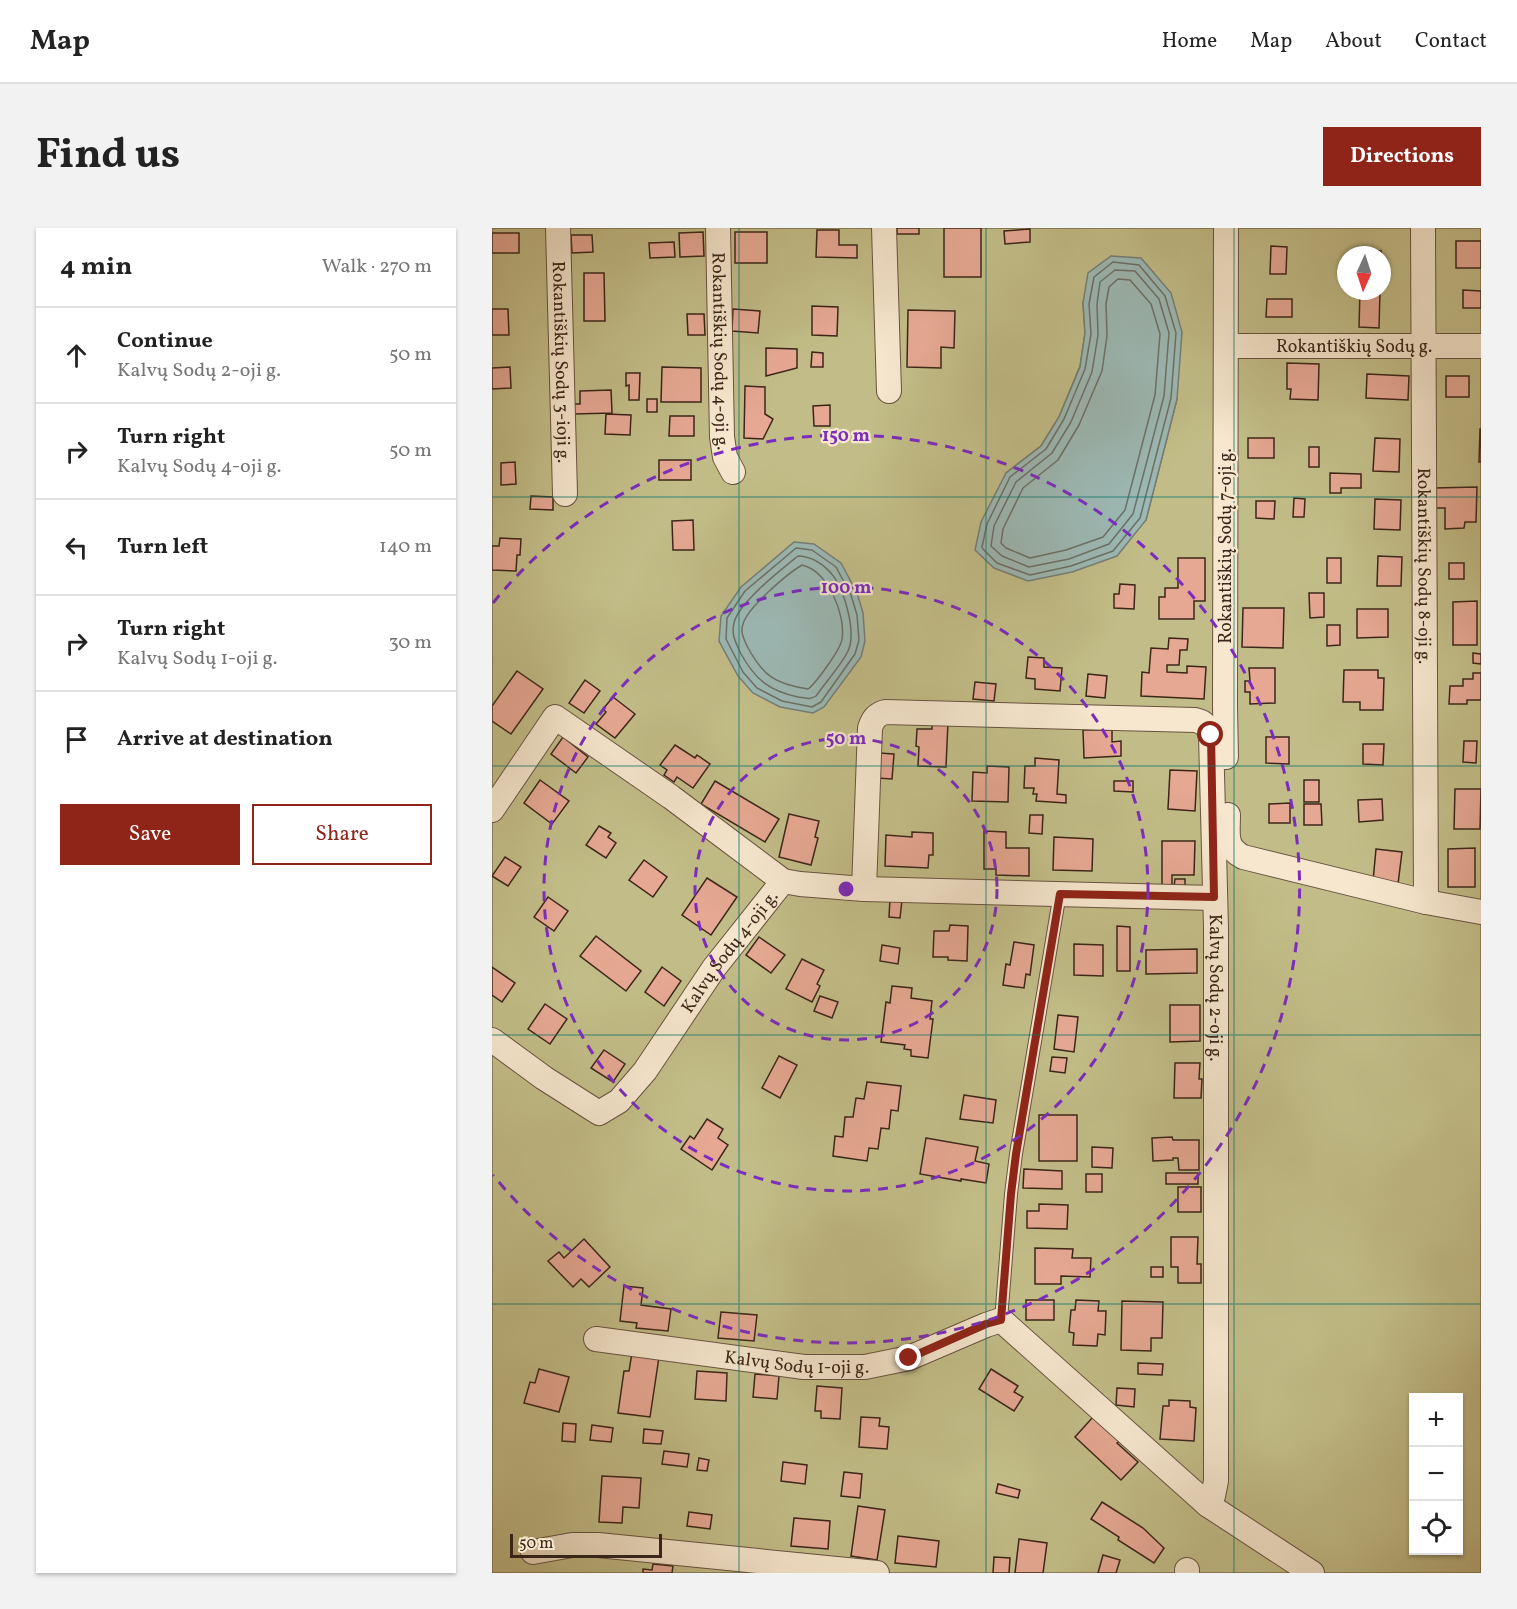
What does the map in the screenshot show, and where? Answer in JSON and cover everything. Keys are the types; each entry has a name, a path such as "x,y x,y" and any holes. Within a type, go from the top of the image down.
{"street":[{"name":"Rokantiškių Sodų 3-ioji g.","path":"558,228 565,494"},
{"name":"Rokantiškių Sodų 4-oji g.","path":"718,228 722,437 725,457 733,472"},
{"path":"884,228 888,390"},
{"name":"Rokantiškių Sodų 7-oji g.","path":"1226,228 1225,706 1230,847 1243,857 1426,902"},
{"name":"Rokantiškių Sodų 8-oji g.","path":"1422,228 1426,902"},
{"name":"Rokantiškių Sodų g.","path":"1226,346 1481,346"},
{"name":"Kalvų Sodų 2-oji g.","path":"864,889 870,728 872,720 878,715 885,712 1195,720 1206,725 1211,735 1216,928 1216,1481 1208,1506"},
{"path":"492,810 555,717 671,796 783,881"},
{"name":"Kalvų Sodų 4-oji g.","path":"492,1040 544,1078 599,1113 619,1101 645,1071 714,968 783,881 864,889 1214,897"},
{"path":"1426,902 1481,912"},
{"path":"1001,1320 1208,1506 1312,1573"},
{"name":"Kalvų Sodų 1-oji g.","path":"596,1339 804,1367 865,1368 909,1358 986,1324 1001,1320"},
{"path":"533,1552 572,1545 598,1545 878,1573"}],"lane":[{"path":"1001,1320 1016,1154 1060,894"}],"shaded area":[{"path":"492,228 1481,228 1481,1573 492,1573","holes":["1083,303 1177,399 1146,520 1006,473 1041,446 1059,417 1080,366 1085,333"]}],"water":[{"path":"1111,256 1141,258 1171,293 1182,332 1177,399 1146,520 1117,556 1072,572 1028,581 994,568 975,550 981,522 1006,473 1041,446 1059,417 1080,367 1085,333 1083,303 1088,273"},
{"path":"794,542 814,544 841,563 857,593 863,613 865,641 861,657 824,707 813,713 780,707 753,693 738,676 719,641 721,616 741,587"}],"building":[{"path":"897,228 919,228 919,234 897,234"},
{"path":"944,228 981,228 981,277 944,277"},
{"path":"1030,229 1030,242 1005,244 1004,231"},
{"path":"817,230 839,230 839,245 857,245 857,258 816,257"},
{"path":"703,232 704,256 680,257 679,233"},
{"path":"735,232 767,232 767,263 735,263"},
{"path":"492,233 519,233 519,253 492,253"},
{"path":"571,235 592,235 593,252 572,253"},
{"path":"1456,241 1481,241 1481,268 1456,268"},
{"path":"674,242 675,257 650,258 649,243"},
{"path":"1271,246 1287,247 1286,274 1270,274"},
{"path":"584,273 604,273 605,321 584,321"},
{"path":"1463,290 1481,291 1481,308 1463,308"},
{"path":"1267,299 1292,299 1292,317 1266,317"},
{"path":"1360,300 1380,300 1379,328 1359,327"},
{"path":"812,306 838,307 837,336 812,335"},
{"path":"492,309 508,309 509,335 492,335"},
{"path":"733,309 760,311 758,333 732,331"},
{"path":"908,310 955,311 954,348 941,347 941,368 907,367"},
{"path":"687,314 704,314 705,335 688,335"},
{"path":"766,348 797,349 797,368 766,376"},
{"path":"812,352 823,353 823,367 811,367"},
{"path":"1287,363 1319,364 1318,400 1290,399 1291,389 1287,389"},
{"path":"510,367 511,388 492,389 492,368"},
{"path":"662,367 701,368 701,402 661,402"},
{"path":"626,373 640,373 639,400 629,400"},
{"path":"1367,374 1409,376 1408,400 1366,398"},
{"path":"1446,376 1469,376 1469,397 1446,397"},
{"path":"745,386 765,387 765,414 773,419 763,439 744,438"},
{"path":"611,390 612,413 574,414 573,404 580,404 580,391"},
{"path":"647,399 657,399 657,412 647,412"},
{"path":"830,405 830,426 814,426 813,406"},
{"path":"606,414 631,415 630,435 605,434"},
{"path":"670,416 694,416 694,436 669,436"},
{"path":"1480,429 1481,462 1479,462"},
{"path":"1248,438 1274,438 1274,458 1248,458"},
{"path":"1375,438 1400,439 1399,472 1373,471"},
{"path":"1309,447 1319,447 1319,467 1309,467"},
{"path":"659,460 691,460 691,480 659,480"},
{"path":"515,462 516,484 501,485 501,463"},
{"path":"1330,473 1361,474 1361,488 1341,488 1341,493 1330,493"},
{"path":"1477,487 1476,522 1465,522 1464,528 1445,529 1445,508 1434,508 1434,488"},
{"path":"531,496 553,497 553,510 530,509"},
{"path":"1294,498 1305,499 1304,517 1293,517"},
{"path":"1375,499 1401,500 1400,530 1374,529"},
{"path":"1256,501 1275,501 1274,519 1256,518"},
{"path":"693,520 694,550 673,550 672,521"},
{"path":"500,538 521,539 516,571 492,570 492,546 499,546"},
{"path":"1378,556 1402,557 1401,586 1377,586"},
{"path":"1178,558 1205,558 1205,601 1194,601 1194,619 1159,619 1159,597 1165,597 1165,588 1178,588"},
{"path":"1327,558 1341,558 1341,583 1327,583"},
{"path":"1449,563 1464,563 1464,579 1449,579"},
{"path":"1120,584 1135,585 1134,609 1114,608 1114,594 1119,594"},
{"path":"1309,593 1324,593 1324,617 1310,618"},
{"path":"1477,601 1477,645 1453,645 1453,602"},
{"path":"1243,608 1284,608 1283,648 1242,647"},
{"path":"1357,609 1388,609 1388,637 1357,638"},
{"path":"1327,625 1340,625 1340,645 1327,646"},
{"path":"1169,638 1188,639 1187,650 1180,650 1179,665 1167,665 1167,672 1187,673 1187,666 1206,667 1204,699 1141,696 1142,672 1149,673 1151,648 1168,649"},
{"path":"1473,653 1481,654 1481,664 1473,663"},
{"path":"1028,657 1044,658 1044,667 1062,668 1060,691 1035,689 1035,679 1026,678"},
{"path":"1249,668 1275,668 1275,703 1250,704 1250,692 1245,692 1245,681 1250,681"},
{"path":"1344,670 1378,670 1378,678 1384,678 1383,710 1360,710 1360,702 1343,702"},
{"path":"517,671 543,689 511,734 492,721 492,706"},
{"path":"1473,673 1481,673 1481,700 1467,700 1467,704 1449,704 1450,686 1463,686 1463,679 1473,679"},
{"path":"1088,674 1107,676 1105,698 1086,696"},
{"path":"585,680 600,691 584,713 569,703"},
{"path":"975,682 996,684 994,701 973,699"},
{"path":"613,697 635,714 615,738 596,724 606,712 603,709"},
{"path":"932,721 948,722 946,767 918,766 917,729 932,729"},
{"path":"1083,730 1112,730 1112,742 1121,741 1121,756 1084,758"},
{"path":"563,737 588,757 576,773 551,754"},
{"path":"1266,737 1289,737 1289,764 1266,763"},
{"path":"1464,741 1477,741 1476,763 1463,762"},
{"path":"1363,744 1384,744 1383,765 1363,764"},
{"path":"675,745 695,758 697,755 710,764 693,788 677,777 674,782 664,775 667,770 660,765"},
{"path":"879,753 894,754 892,779 877,778"},
{"path":"1035,758 1059,760 1057,794 1066,795 1066,803 1036,801 1037,794 1033,794 1034,788 1024,788 1025,766 1035,766"},
{"path":"987,766 1009,767 1008,802 972,801 973,772 987,773"},
{"path":"1170,770 1197,771 1195,811 1168,809"},
{"path":"540,780 569,801 552,824 524,803"},
{"path":"1304,780 1319,780 1319,802 1304,802"},
{"path":"715,781 779,819 765,842 701,804"},
{"path":"1114,781 1133,781 1133,792 1114,791"},
{"path":"1455,789 1481,789 1480,829 1454,829"},
{"path":"1382,799 1383,820 1359,822 1358,800"},
{"path":"1290,803 1290,823 1269,823 1269,804"},
{"path":"1304,804 1321,804 1322,825 1304,825"},
{"path":"789,814 819,821 815,837 818,838 811,865 779,857"},
{"path":"1030,815 1043,815 1042,834 1029,833"},
{"path":"599,826 611,833 608,837 616,843 606,858 586,845"},
{"path":"984,831 1006,832 1006,848 1029,848 1029,876 996,875 996,869 984,869"},
{"path":"912,832 933,833 933,855 929,855 928,868 885,866 886,835 912,837"},
{"path":"1054,837 1093,839 1092,871 1053,870"},
{"path":"1162,841 1195,841 1194,875 1172,875 1172,887 1162,886"},
{"path":"1475,848 1475,887 1448,887 1448,849"},
{"path":"1376,849 1402,852 1398,884 1373,881"},
{"path":"505,857 521,867 508,886 492,876"},
{"path":"644,860 667,877 653,897 629,880"},
{"path":"707,878 737,897 711,935 682,915"},
{"path":"1175,879 1185,879 1185,888 1174,887"},
{"path":"548,897 568,911 554,931 534,917"},
{"path":"890,899 902,900 900,918 889,917"},
{"path":"950,925 968,926 967,961 933,957 934,931 949,931"},
{"path":"1117,926 1130,927 1130,971 1117,971"},
{"path":"596,936 641,971 626,991 580,956"},
{"path":"759,937 785,955 771,973 746,955"},
{"path":"1014,942 1034,945 1030,975 1026,974 1024,988 1003,985 1006,964 1010,965"},
{"path":"1074,944 1103,945 1103,976 1074,975"},
{"path":"882,945 900,948 898,964 880,961"},
{"path":"1197,949 1197,973 1146,974 1146,950"},
{"path":"802,959 824,970 817,984 820,986 812,1002 786,989"},
{"path":"492,967 515,983 502,1002 492,995"},
{"path":"662,967 681,981 664,1006 645,992"},
{"path":"892,986 912,988 911,998 932,1001 930,1019 933,1019 928,1058 911,1056 911,1050 904,1049 905,1045 881,1042 886,1002 890,1003"},
{"path":"820,996 838,1002 832,1018 814,1011"},
{"path":"545,1004 567,1019 550,1044 528,1029"},
{"path":"1170,1005 1200,1005 1200,1041 1170,1042"},
{"path":"1058,1015 1078,1017 1074,1052 1054,1049"},
{"path":"604,1050 625,1064 613,1082 591,1068"},
{"path":"779,1056 797,1065 780,1098 762,1088"},
{"path":"1052,1057 1067,1058 1065,1073 1050,1071"},
{"path":"1175,1063 1200,1063 1201,1098 1174,1098"},
{"path":"867,1082 901,1086 898,1111 891,1110 889,1129 881,1128 878,1149 869,1148 867,1161 833,1156 835,1136 843,1137 845,1117 853,1117 856,1098 864,1099"},
{"path":"964,1095 996,1100 993,1123 960,1119"},
{"path":"1039,1115 1077,1115 1077,1161 1039,1161"},
{"path":"707,1119 723,1129 718,1138 728,1145 712,1170 681,1149 690,1136 694,1139"},
{"path":"1172,1137 1173,1140 1199,1140 1199,1170 1179,1170 1178,1158 1153,1161 1152,1138"},
{"path":"926,1138 978,1147 975,1161 989,1164 986,1183 920,1174"},
{"path":"1092,1147 1113,1148 1112,1168 1092,1167"},
{"path":"1024,1169 1062,1171 1062,1189 1023,1188"},
{"path":"1166,1173 1198,1173 1198,1184 1166,1184"},
{"path":"1086,1174 1102,1174 1102,1192 1086,1192"},
{"path":"1178,1187 1201,1187 1201,1212 1178,1212"},
{"path":"1039,1204 1068,1205 1067,1229 1027,1228 1027,1211 1039,1211"},
{"path":"1171,1237 1198,1237 1197,1264 1201,1264 1201,1283 1178,1283 1178,1267 1171,1267"},
{"path":"584,1239 610,1267 589,1287 581,1279 573,1287 548,1261 559,1252 564,1258"},
{"path":"1035,1248 1073,1249 1072,1258 1091,1258 1090,1277 1061,1276 1061,1284 1035,1284"},
{"path":"1151,1267 1163,1267 1163,1277 1151,1277"},
{"path":"624,1286 643,1288 641,1305 671,1309 668,1331 636,1328 637,1323 620,1321"},
{"path":"1026,1300 1054,1300 1054,1320 1026,1320"},
{"path":"1076,1300 1099,1301 1098,1311 1106,1311 1105,1335 1098,1334 1097,1346 1073,1345 1074,1333 1069,1332 1071,1310 1075,1310"},
{"path":"1122,1301 1163,1302 1162,1338 1151,1338 1151,1351 1121,1350"},
{"path":"721,1312 757,1315 754,1341 718,1338"},
{"path":"632,1353 659,1357 650,1417 618,1413 624,1371 629,1371"},
{"path":"1138,1363 1163,1364 1162,1375 1138,1374"},
{"path":"539,1369 569,1377 559,1412 524,1403 530,1382 535,1383"},
{"path":"991,1369 1018,1386 1014,1392 1023,1397 1014,1411 979,1389"},
{"path":"697,1371 727,1373 726,1401 695,1399"},
{"path":"755,1374 779,1376 777,1399 753,1397"},
{"path":"817,1386 842,1388 840,1419 821,1418 821,1411 815,1411"},
{"path":"1117,1388 1135,1389 1134,1407 1116,1405"},
{"path":"1169,1400 1190,1401 1190,1407 1196,1408 1194,1441 1160,1439 1163,1406 1169,1406"},
{"path":"861,1417 880,1418 879,1426 889,1427 887,1449 859,1447"},
{"path":"1093,1417 1120,1441 1117,1443 1138,1462 1121,1480 1075,1437"},
{"path":"563,1423 576,1424 575,1442 562,1441"},
{"path":"592,1425 613,1428 611,1442 590,1440"},
{"path":"644,1429 663,1431 661,1444 643,1443"},
{"path":"664,1451 689,1454 687,1467 662,1464"},
{"path":"699,1458 709,1460 707,1471 697,1470"},
{"path":"783,1462 807,1465 805,1484 781,1481"},
{"path":"844,1472 862,1474 860,1498 841,1496"},
{"path":"602,1476 641,1478 639,1508 623,1507 622,1523 599,1522"},
{"path":"998,1484 1020,1490 1018,1498 996,1493"},
{"path":"1102,1502 1143,1528 1164,1548 1154,1563 1091,1519"},
{"path":"858,1506 885,1510 877,1560 851,1556"},
{"path":"689,1512 712,1515 710,1529 687,1526"},
{"path":"794,1518 830,1521 828,1549 791,1546"},
{"path":"898,1536 939,1541 936,1567 895,1563"},
{"path":"1019,1539 1047,1543 1043,1573 1015,1573"},
{"path":"1103,1555 1120,1560 1116,1573 1098,1573"},
{"path":"994,1557 1010,1558 1009,1573 993,1573"},
{"path":"653,1564 673,1566 672,1573 643,1573 643,1569 652,1570"}],"route":[{"path":"909,1358 986,1324 1001,1320 1016,1154 1060,894 1214,897 1211,735"}]}
